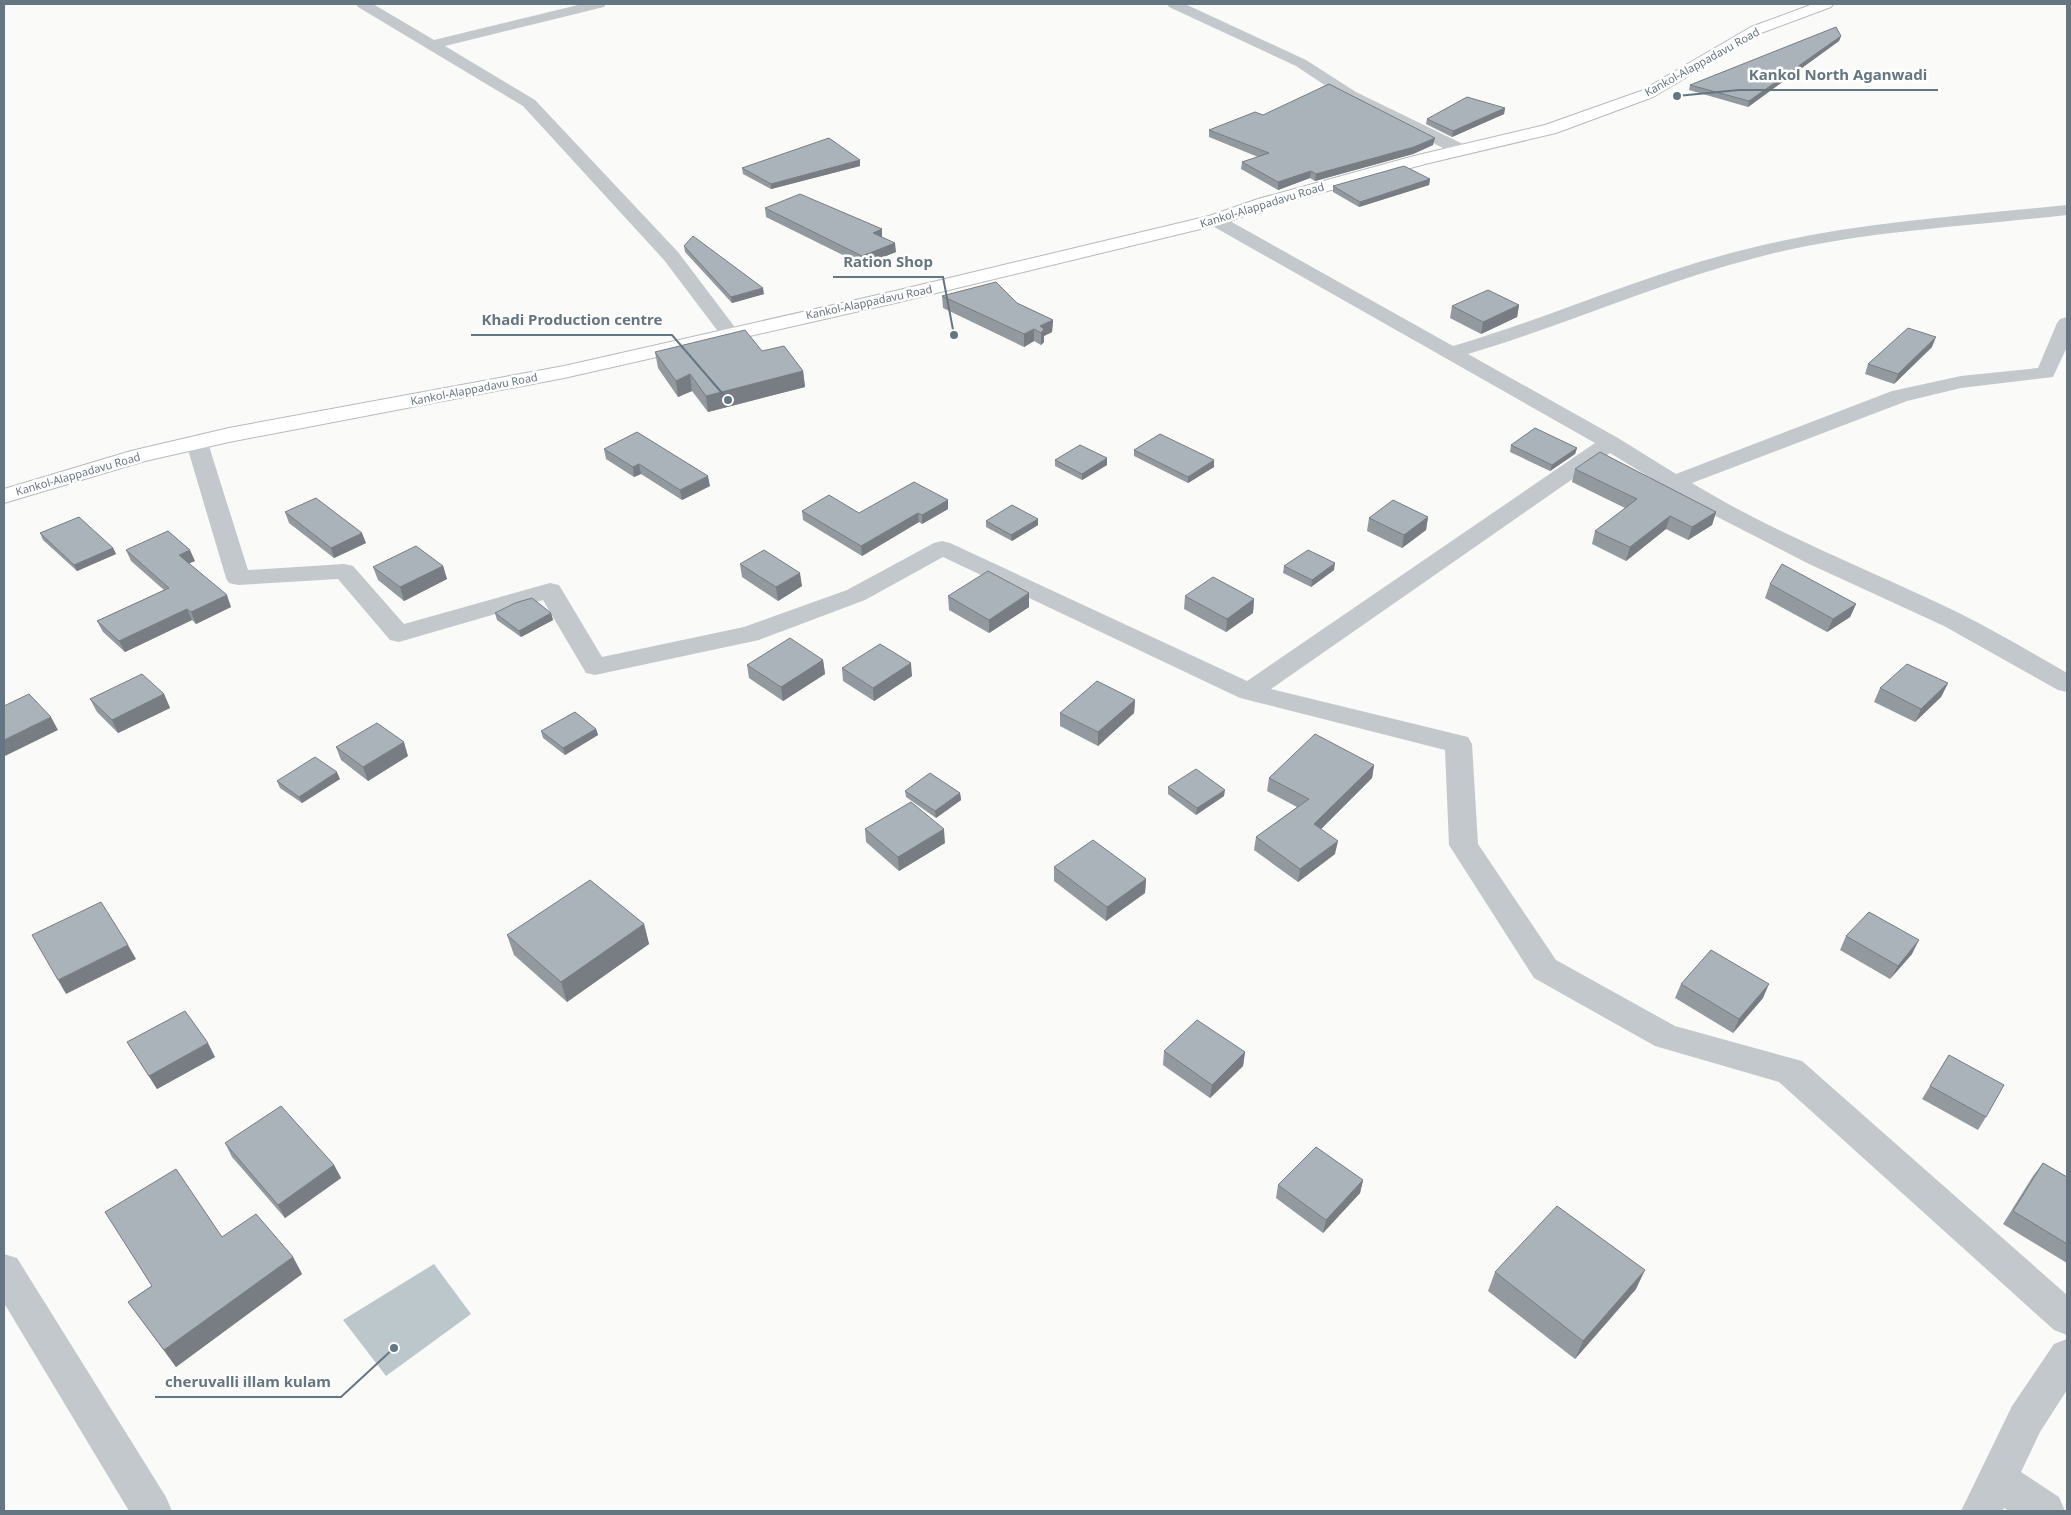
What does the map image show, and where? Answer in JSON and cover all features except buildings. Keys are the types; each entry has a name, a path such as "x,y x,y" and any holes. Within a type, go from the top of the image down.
{"main road":[{"name":"Kankol-Alappadavu Road","path":"4,496 139,456 197,443 564,372 896,297 1215,220 1264,203 1461,150 1550,129 1647,94 1756,30 1826,4"}],"street":[{"path":"363,4 529,103 672,256 730,334"},
{"path":"432,45 599,4"},
{"path":"1174,4 1301,63 1350,94 1461,150"},
{"path":"1450,353 1503,339 1615,296 1755,252 1849,232 1990,220 2067,210"},
{"path":"1215,220 1610,443 1708,504 1807,554 1953,620 2067,684"},
{"path":"1674,482 1900,396 1961,382 2046,373 2067,323"},
{"path":"197,443 238,578 344,571 399,634 550,590 595,666 750,634 856,594 942,548 1249,692 1458,744 1464,846 1545,969 1666,1037 1790,1071 2067,1318"},
{"path":"1249,692 1610,443"},
{"path":"4,1270 152,1511"},
{"path":"2045,1511 1988,1495 2026,1419 2067,1357"}],"shaded area":[{"path":"434,1264 471,1314 386,1376 343,1320"}],"place":[{"name":"Kankol North Aganwadi","path":"1677,96"},
{"name":"Ration Shop","path":"954,335"},
{"name":"Khadi Production centre","path":"728,400"},
{"name":"cheruvalli illam kulam","path":"394,1348"}]}
